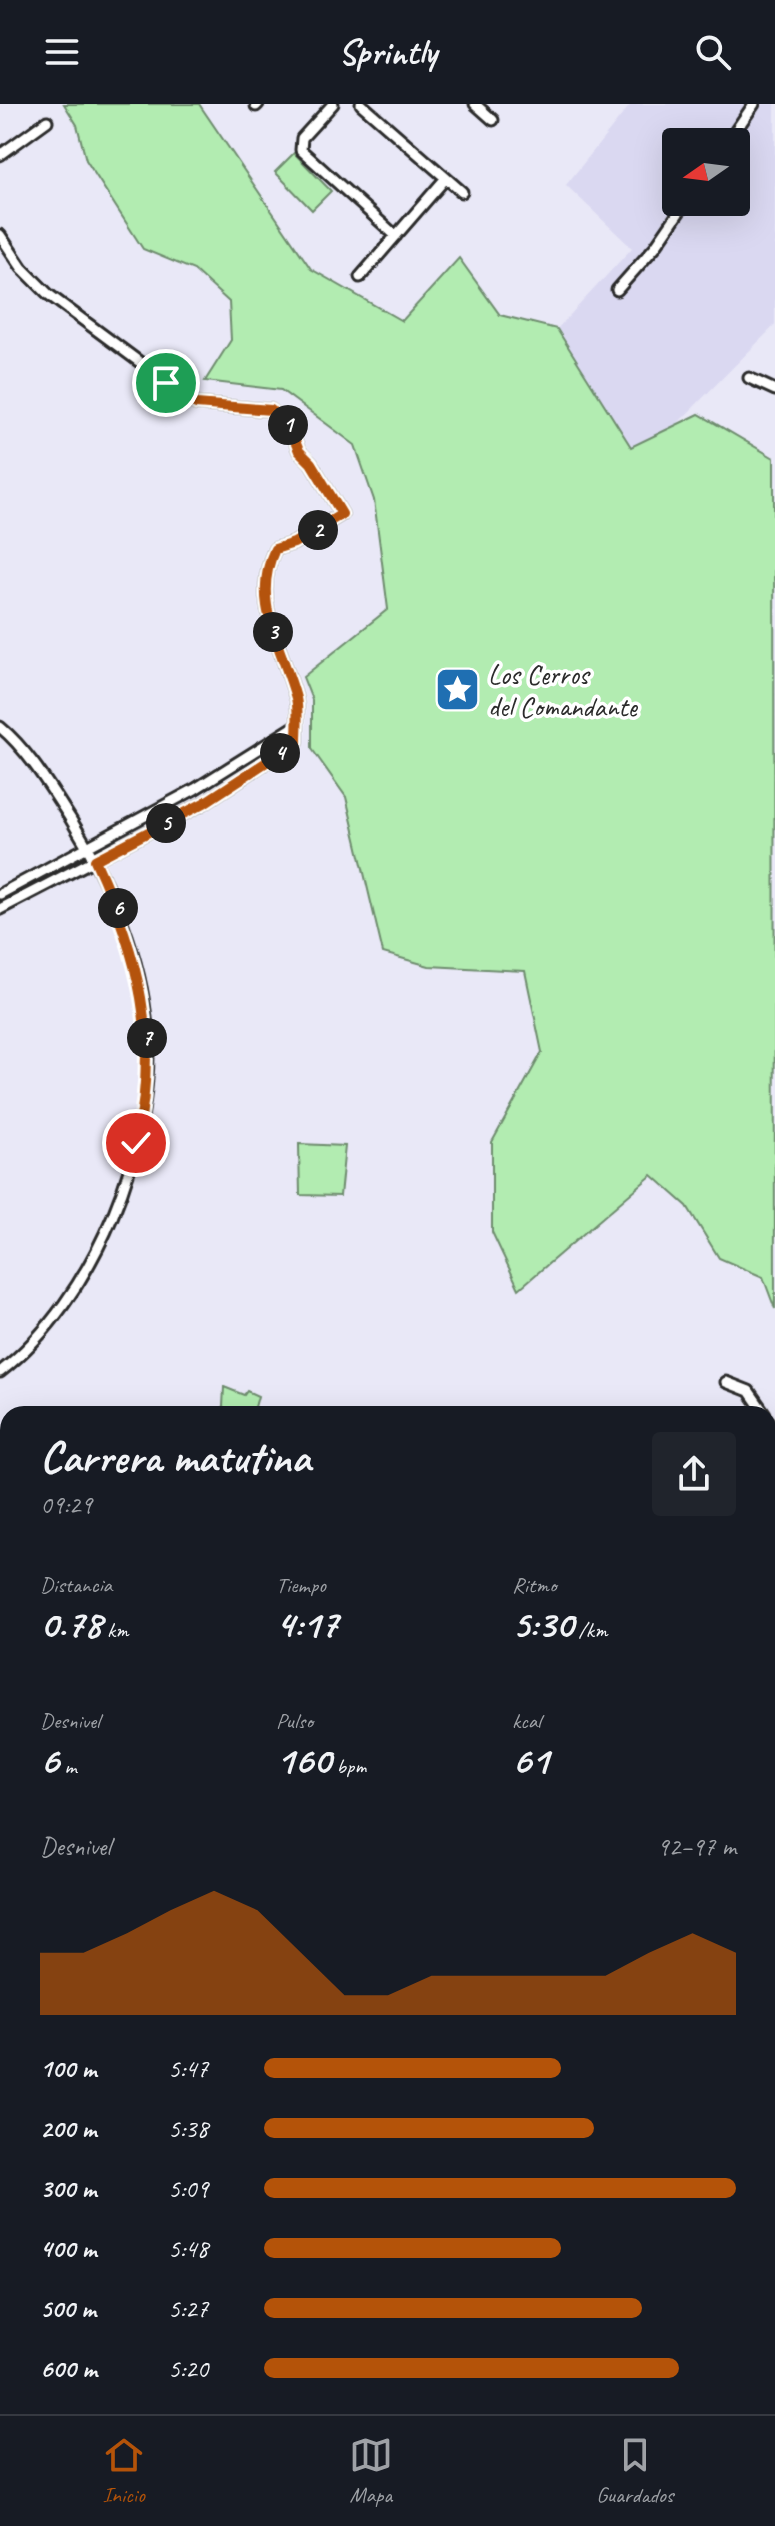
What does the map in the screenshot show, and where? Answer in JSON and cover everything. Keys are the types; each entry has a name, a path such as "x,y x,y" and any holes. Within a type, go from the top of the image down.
{"street":[{"path":"333,104 302,138 301,150 396,236"},
{"path":"361,104 462,192"},
{"path":"475,104 493,120"},
{"path":"738,128 754,104"},
{"path":"0,155 47,121"},
{"path":"360,277 446,178"},
{"path":"617,290 655,247 676,216"},
{"path":"0,235 22,268 48,294 196,404 271,410 288,424 299,451 311,463 342,514 294,543 275,549 266,568 266,609 297,701 297,742 204,803 0,909"},
{"path":"749,378 775,390"},
{"path":"0,894 195,789 297,725"},
{"path":"0,727 57,797 95,860 128,938 147,1027 142,1116 118,1204 76,1289 21,1356 0,1372"},
{"path":"726,1382 749,1391 759,1406"}],"shaded area":[{"path":"631,104 775,104 775,325 675,426 631,448 557,329 632,248 566,185"}],"green space":[{"path":"64,104 199,104 311,269 402,321 459,258 500,315 557,329 631,447 699,414 774,458 775,1309 763,1277 719,1258 687,1206 652,1175 519,1289 492,1232 492,1142 542,1052 525,971 429,966 383,953 346,797 312,749 312,700 303,677 388,609 374,500 355,445 281,390 205,381 231,340 229,302 194,270 143,249 86,160 77,125"},
{"path":"294,153 331,191 312,210 275,172"},
{"path":"299,1144 345,1146 340,1196 300,1195"},
{"path":"224,1387 244,1395 247,1391 258,1396 255,1406 223,1406"}],"place":[{"name":"Los Cerros del Comandante","path":"457,690"}],"route":[{"path":"136,1143 142,1116 147,1027 122,918 95,860 204,803 297,742 297,701 266,609 266,568 275,549 294,543 342,514 311,463 299,451 288,424 271,410 196,404 166,383"}]}
